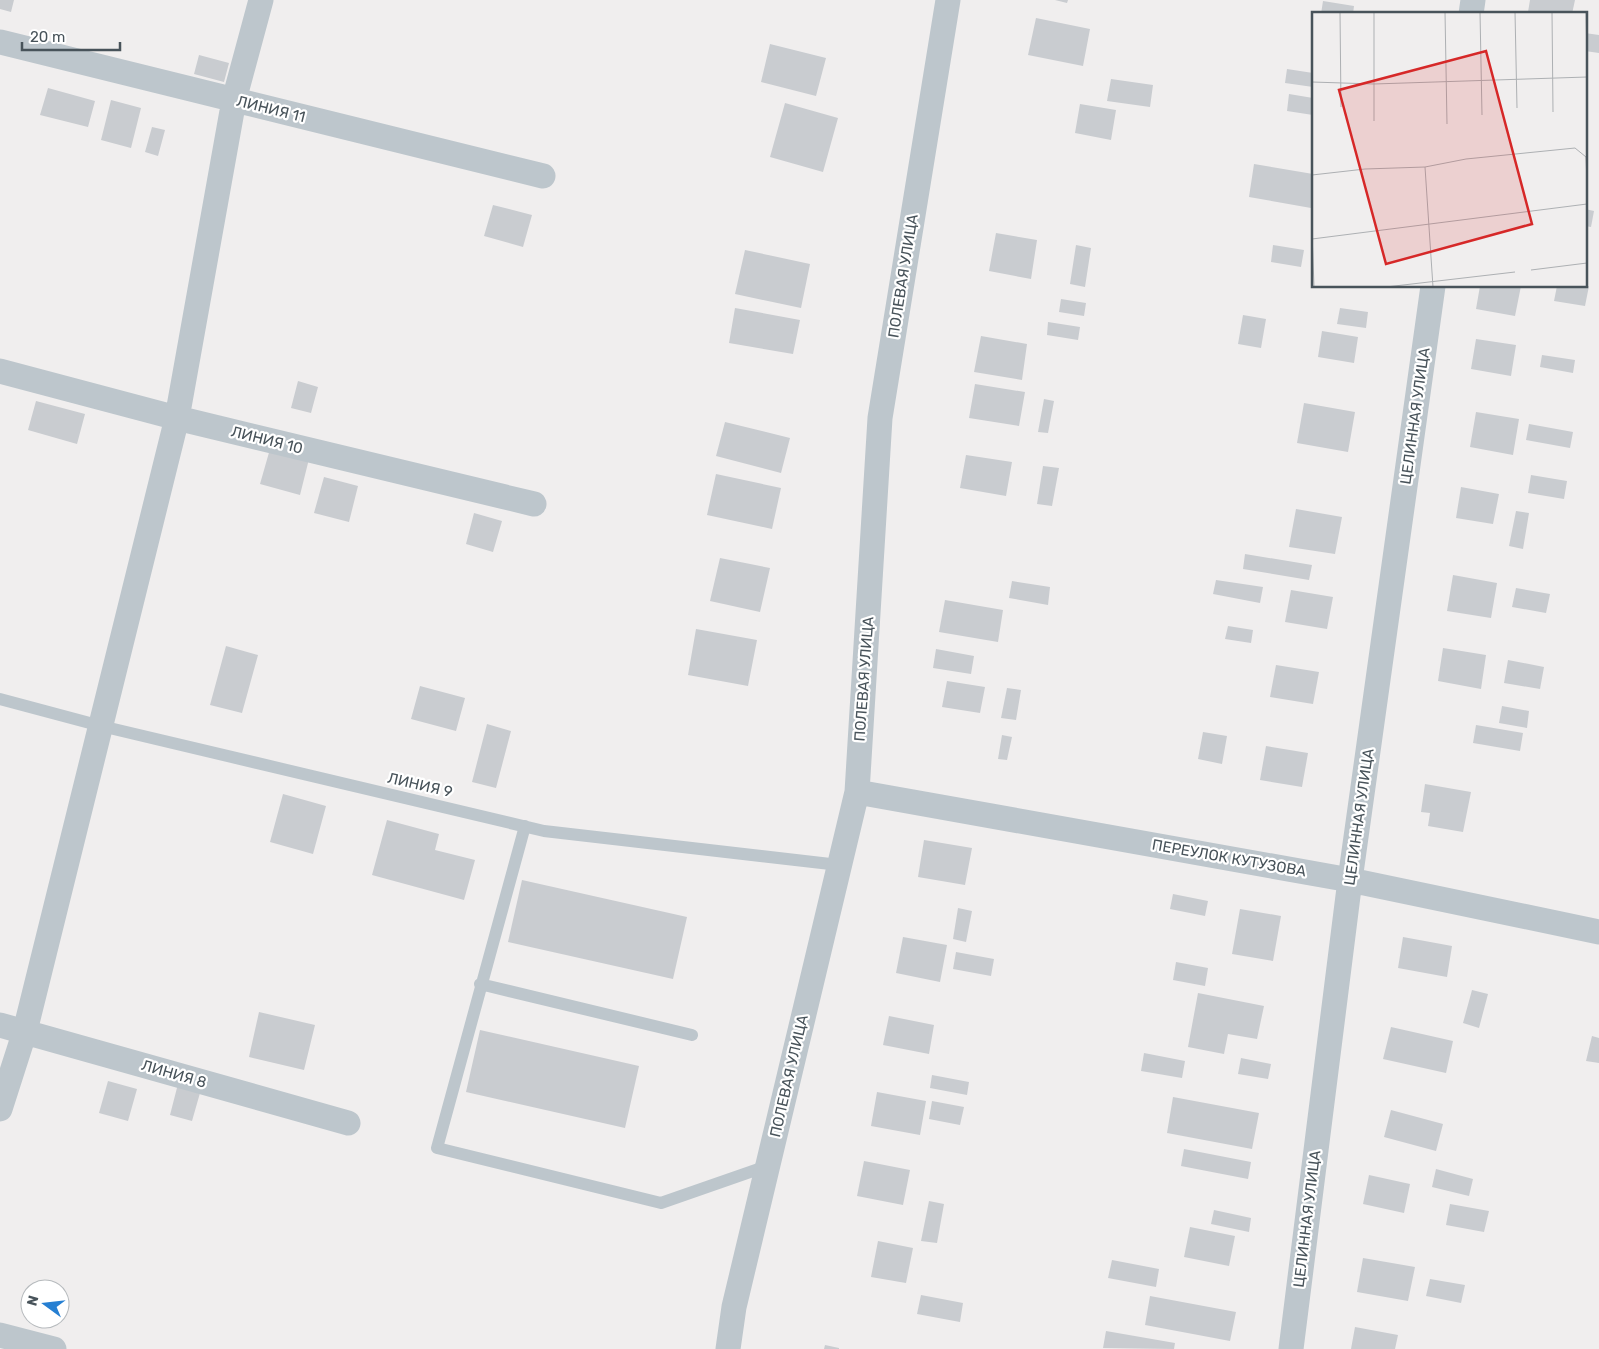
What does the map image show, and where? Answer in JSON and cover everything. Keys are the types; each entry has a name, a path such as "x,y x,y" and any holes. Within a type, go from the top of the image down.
{"street":[{"path":"0,1109 25,1031 177,418 234,100 261,0"},
{"name":"ПОЛЕВАЯ УЛИЦА","path":"728,1349 734,1307 857,792 880,418 948,0"},
{"name":"ЛИНИЯ 11","path":"0,42 543,176"},
{"name":"ЦЕЛИННАЯ УЛИЦА","path":"1291,1349 1350,880 1433,288"},
{"name":"ЛИНИЯ 10","path":"0,371 177,418 534,504"},
{"name":"ПЕРЕУЛОК КУТУЗОВА","path":"857,792 1350,880 1599,932"},
{"name":"ЛИНИЯ 8","path":"0,1025 348,1123"},
{"path":"0,1335 54,1349"}],"lane":[{"name":"ЛИНИЯ 9","path":"0,699 101,726 544,831 839,865"},
{"path":"524,826 437,1148 661,1203 767,1166"},
{"path":"480,984 692,1036"}],"building":[{"path":"0,0 14,0 11,12 0,9"},
{"path":"1055,0 1068,0 1067,3"},
{"path":"1530,0 1575,0 1572,12 1528,12"},
{"path":"1323,1 1354,6 1353,12 1321,12"},
{"path":"1036,18 1090,29 1083,66 1028,55"},
{"path":"1586,33 1599,35 1599,53 1586,51"},
{"path":"770,44 826,58 816,96 761,82"},
{"path":"199,55 229,63 224,82 194,74"},
{"path":"1287,69 1312,73 1312,87 1285,83"},
{"path":"1111,79 1153,85 1150,107 1107,101"},
{"path":"48,88 95,101 88,127 40,115"},
{"path":"1289,94 1312,98 1312,115 1287,111"},
{"path":"111,100 141,108 131,148 101,140"},
{"path":"785,103 838,118 823,172 770,157"},
{"path":"1080,104 1116,110 1111,140 1075,133"},
{"path":"152,127 165,130 158,156 145,152"},
{"path":"1254,164 1312,174 1311,208 1249,197"},
{"path":"493,205 532,215 523,247 484,236"},
{"path":"1586,209 1594,211 1591,227 1586,226"},
{"path":"996,233 1037,240 1031,279 989,271"},
{"path":"1076,245 1091,248 1085,287 1070,284"},
{"path":"1273,245 1304,250 1301,267 1271,262"},
{"path":"745,250 810,264 801,308 735,294"},
{"path":"1586,286 1589,286 1585,306 1554,301 1557,288 1586,288"},
{"path":"1480,288 1521,288 1515,316 1476,309"},
{"path":"1061,299 1086,303 1084,316 1059,312"},
{"path":"735,308 800,320 793,354 729,343"},
{"path":"1340,308 1368,312 1366,328 1337,324"},
{"path":"1243,315 1266,319 1261,348 1238,344"},
{"path":"1048,322 1080,327 1078,340 1047,335"},
{"path":"1322,331 1358,337 1354,363 1318,357"},
{"path":"981,336 1027,344 1022,380 974,372"},
{"path":"1476,339 1516,345 1511,376 1471,369"},
{"path":"1542,355 1575,360 1573,373 1540,367"},
{"path":"298,381 318,387 311,413 291,408"},
{"path":"975,384 1025,392 1019,426 969,418"},
{"path":"1044,399 1054,401 1048,433 1038,432"},
{"path":"36,401 85,414 77,444 28,430"},
{"path":"1304,403 1355,412 1348,452 1297,443"},
{"path":"1476,412 1519,419 1513,455 1470,447"},
{"path":"725,422 790,438 781,473 716,456"},
{"path":"1529,424 1573,432 1570,448 1526,440"},
{"path":"270,449 309,459 300,495 260,484"},
{"path":"966,455 1012,462 1006,496 960,488"},
{"path":"1043,466 1059,468 1052,506 1037,504"},
{"path":"716,474 781,488 772,529 707,515"},
{"path":"1531,475 1567,481 1564,499 1528,493"},
{"path":"324,477 358,486 349,522 314,513"},
{"path":"1461,487 1499,494 1493,524 1456,518"},
{"path":"1296,509 1342,517 1335,554 1289,547"},
{"path":"1516,511 1529,513 1523,549 1509,546"},
{"path":"474,513 502,521 493,552 466,544"},
{"path":"1245,554 1312,565 1309,580 1243,569"},
{"path":"720,558 770,568 760,612 710,601"},
{"path":"1453,575 1497,583 1491,618 1447,611"},
{"path":"1216,580 1263,587 1260,603 1213,594"},
{"path":"1012,581 1050,587 1048,605 1009,598"},
{"path":"1516,588 1550,594 1546,613 1512,607"},
{"path":"1291,590 1333,597 1327,629 1285,622"},
{"path":"945,600 1003,610 998,642 939,632"},
{"path":"1228,626 1253,630 1251,643 1225,639"},
{"path":"696,629 757,640 748,686 688,675"},
{"path":"226,646 258,655 242,713 210,705"},
{"path":"1443,648 1486,655 1481,689 1438,681"},
{"path":"936,649 974,656 971,674 933,668"},
{"path":"1508,660 1544,667 1540,689 1504,683"},
{"path":"1276,665 1319,672 1313,704 1270,697"},
{"path":"947,681 985,687 980,713 942,707"},
{"path":"420,686 465,698 456,731 411,719"},
{"path":"1007,688 1021,690 1016,720 1001,718"},
{"path":"1502,706 1529,711 1527,728 1499,723"},
{"path":"487,724 511,731 496,788 472,782"},
{"path":"1476,725 1523,733 1520,751 1473,743"},
{"path":"1203,732 1227,736 1222,764 1198,759"},
{"path":"1002,735 1012,737 1007,760 998,759"},
{"path":"1266,746 1308,753 1302,787 1260,780"},
{"path":"1425,784 1471,792 1463,832 1428,826 1430,813 1421,812"},
{"path":"283,794 326,806 313,854 270,842"},
{"path":"387,820 439,834 435,850 475,860 464,900 372,875"},
{"path":"924,840 972,848 965,885 918,877"},
{"path":"522,880 687,917 673,979 508,942"},
{"path":"1173,894 1208,901 1205,916 1170,909"},
{"path":"958,908 972,911 966,942 953,939"},
{"path":"1240,909 1281,916 1273,961 1232,954"},
{"path":"903,937 947,945 940,982 896,973"},
{"path":"1403,937 1452,946 1447,977 1398,968"},
{"path":"956,952 994,959 991,976 953,969"},
{"path":"1176,962 1208,968 1205,986 1173,980"},
{"path":"1472,990 1488,994 1479,1028 1463,1023"},
{"path":"1198,993 1264,1006 1257,1039 1228,1034 1224,1054 1188,1047"},
{"path":"259,1012 315,1025 304,1070 249,1057"},
{"path":"889,1016 934,1025 929,1054 883,1045"},
{"path":"1391,1027 1453,1041 1446,1073 1383,1059"},
{"path":"480,1030 639,1066 625,1128 466,1092"},
{"path":"1592,1036 1599,1038 1599,1063 1586,1061"},
{"path":"1144,1053 1185,1061 1182,1078 1141,1071"},
{"path":"1241,1058 1271,1064 1268,1079 1238,1074"},
{"path":"932,1075 969,1082 967,1095 930,1088"},
{"path":"179,1080 202,1086 192,1121 170,1115"},
{"path":"108,1081 137,1089 128,1121 99,1113"},
{"path":"877,1092 926,1101 920,1135 871,1126"},
{"path":"1173,1097 1259,1113 1252,1149 1167,1133"},
{"path":"932,1101 964,1107 960,1125 929,1119"},
{"path":"1391,1110 1443,1124 1436,1151 1384,1137"},
{"path":"1184,1149 1251,1162 1248,1179 1181,1166"},
{"path":"864,1161 910,1170 903,1205 857,1196"},
{"path":"1436,1169 1473,1179 1469,1196 1432,1187"},
{"path":"1369,1175 1410,1184 1404,1213 1363,1204"},
{"path":"929,1201 944,1204 937,1243 921,1241"},
{"path":"1450,1204 1489,1211 1484,1232 1446,1225"},
{"path":"1214,1210 1251,1218 1249,1232 1211,1224"},
{"path":"1190,1227 1235,1236 1229,1266 1184,1257"},
{"path":"878,1241 913,1248 906,1283 871,1277"},
{"path":"1363,1258 1415,1267 1408,1301 1357,1292"},
{"path":"1112,1260 1159,1269 1156,1287 1108,1278"},
{"path":"1430,1279 1465,1285 1461,1303 1426,1296"},
{"path":"921,1295 963,1303 960,1322 917,1314"},
{"path":"1150,1296 1236,1312 1230,1341 1145,1325"},
{"path":"1355,1327 1398,1335 1395,1349 1351,1349"},
{"path":"1106,1331 1175,1343 1174,1349 1103,1348"},
{"path":"825,1345 839,1348 839,1349 824,1349"}]}
